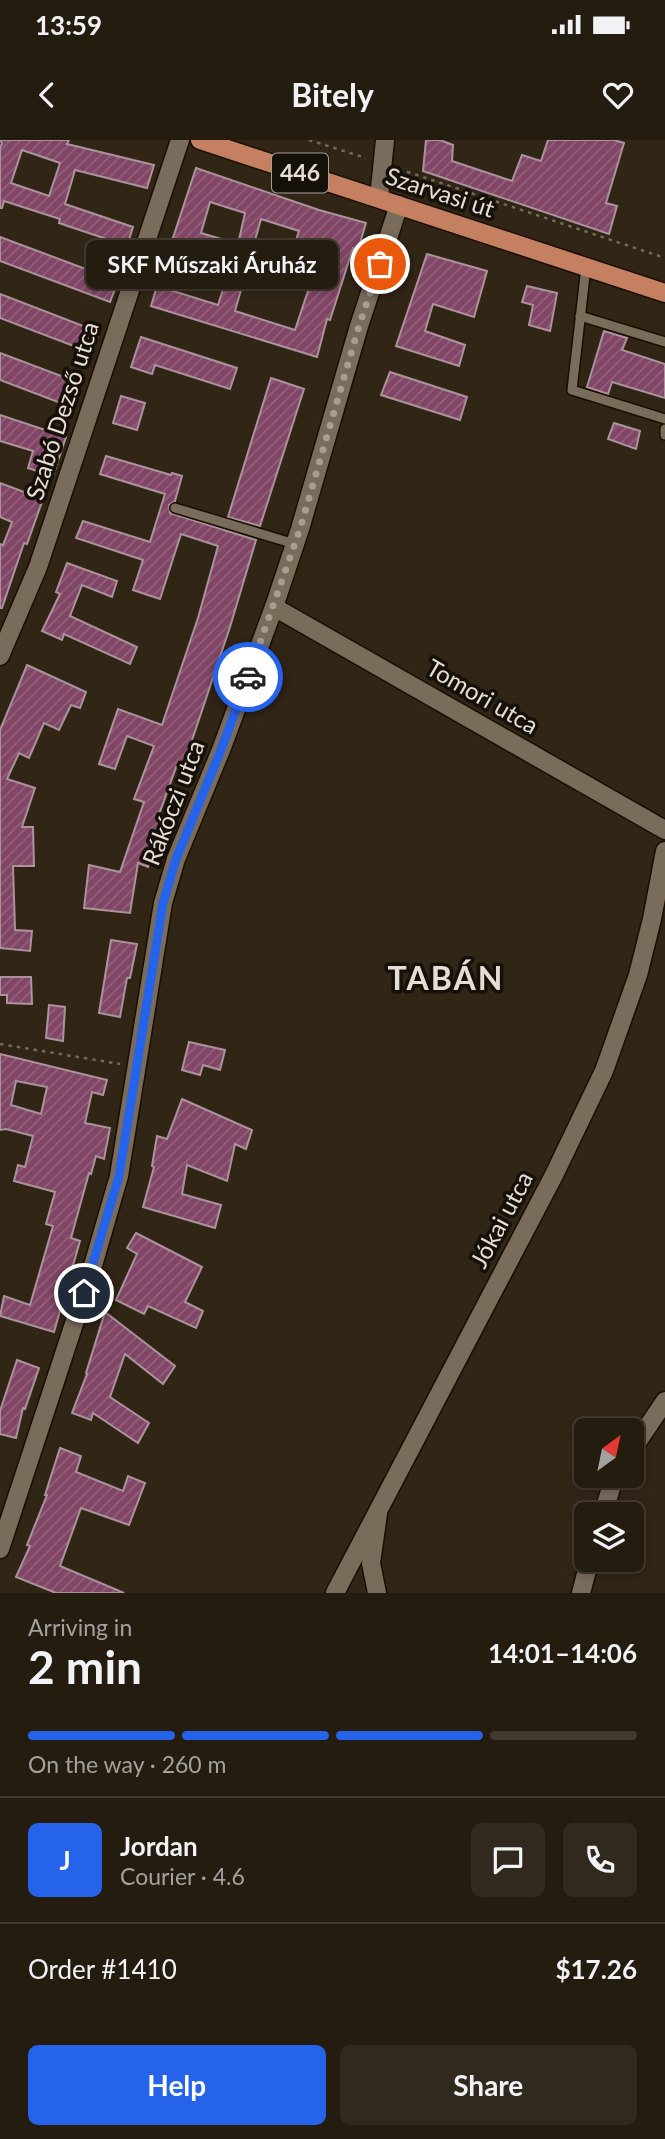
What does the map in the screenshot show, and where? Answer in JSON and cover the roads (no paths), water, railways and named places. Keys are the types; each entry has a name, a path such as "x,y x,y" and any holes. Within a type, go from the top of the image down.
{"main road":[{"name":"Szarvasi út","path":"200,140 665,293"}],"street":[{"name":"Szabó Dezső utca","path":"0,656 38,567 180,140"},
{"path":"379,198 386,140"},
{"name":"Rákóczi utca","path":"0,1549 92,1269 119,1176 163,903 176,859 221,750 274,607 338,406 359,326 399,205"},
{"name":"Tomori utca","path":"274,607 665,830"},
{"name":"Jókai utca","path":"335,1593 554,1175 604,1071 659,922 665,851"},
{"path":"644,1432 665,1401"},
{"path":"377,1593 371,1563 379,1508"},
{"path":"581,1593 587,1572"}],"lane":[{"path":"586,267 572,390 665,419"},
{"path":"580,316 665,342"},
{"path":"665,429 665,435"},
{"path":"175,508 295,544"}],"place":[{"name":"SKF Műszaki Áruház","path":"380,264"}],"district":[{"name":"TABÁN","path":"446,979"}]}
